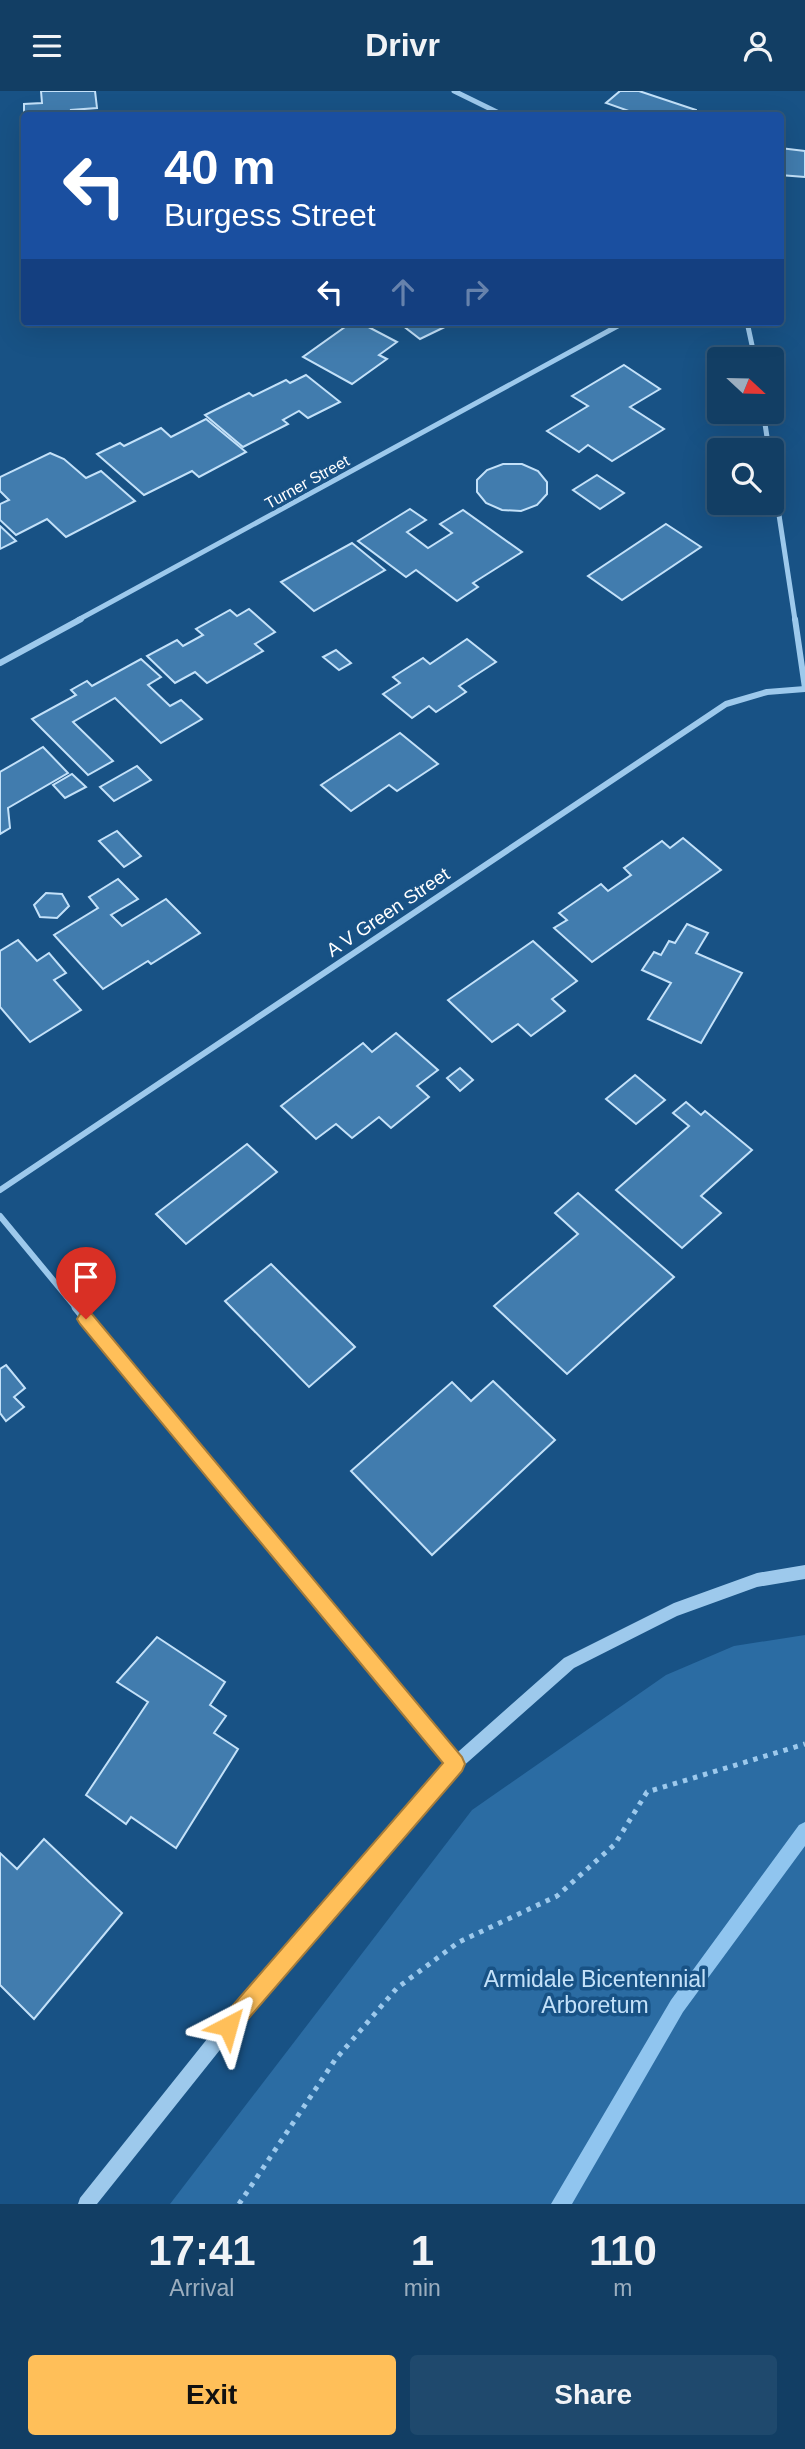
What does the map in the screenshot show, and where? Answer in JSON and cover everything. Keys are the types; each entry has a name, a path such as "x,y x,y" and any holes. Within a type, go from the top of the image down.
{"street":[{"path":"454,91 497,112"},
{"name":"Turner Street","path":"0,663 618,326"},
{"path":"748,326 752,347"},
{"path":"779,515 805,688"},
{"name":"A V Green Street","path":"0,1190 726,704 767,692 805,688"},
{"path":"0,1216 455,1764"},
{"path":"86,2204 245,2005 455,1764 569,1663 674,1610 757,1580 805,1572"}],"path":[{"path":"239,2204 335,2060 397,1988 459,1942 557,1896 615,1844 647,1792 805,1744"}],"green space":[{"name":"Armidale Bicentennial Arboretum","path":"805,1635 805,2204 170,2204 472,1810 666,1675 734,1646"}],"building":[{"path":"41,91 95,91 97,108 24,112 24,104 42,103"},
{"path":"620,91 639,91 696,112 632,112 606,103"},
{"path":"784,148 805,151 805,177 784,175"},
{"path":"346,326 367,326 397,342 379,355 387,359 352,384 303,357"},
{"path":"403,326 447,326 420,339"},
{"path":"624,365 660,389 630,407 664,429 612,461 588,445 579,452 547,431 588,406 572,396"},
{"path":"306,375 340,402 308,418 299,411 283,420 288,424 243,447 205,415 249,393 253,396 286,380 290,383"},
{"path":"206,419 246,452 199,477 192,471 144,495 97,454 120,443 124,446 161,428 171,437"},
{"path":"50,453 64,459 86,478 101,471 135,501 66,537 47,519 16,535 0,520 0,504 9,500 0,491 0,477"},
{"path":"503,464 522,464 538,471 547,482 547,494 537,505 521,511 502,510 486,503 477,492 477,480 487,470"},
{"path":"597,475 624,493 600,509 573,490"},
{"path":"410,509 426,520 407,532 428,548 452,533 440,524 463,510 522,552 473,583 478,587 457,601 416,570 406,577 358,541"},
{"path":"666,524 701,547 622,600 588,576"},
{"path":"0,526 16,541 0,549"},
{"path":"352,543 385,570 314,611 281,582"},
{"path":"249,609 275,632 255,644 263,651 207,683 195,672 175,683 147,656 177,640 183,646 203,635 196,629 230,610 237,616"},
{"path":"467,639 496,662 459,686 466,692 436,712 429,706 412,718 383,694 400,683 393,677 423,658 430,664"},
{"path":"336,650 351,663 339,670 323,657"},
{"path":"141,659 161,677 148,685 170,706 181,700 202,719 161,743 115,698 73,722 113,761 88,775 32,719 76,695 71,690 87,681 92,686"},
{"path":"400,733 438,764 397,791 389,785 351,811 321,785"},
{"path":"43,747 68,773 8,808 10,828 0,834 0,772"},
{"path":"137,766 151,780 114,801 100,787"},
{"path":"72,774 86,787 65,798 53,785"},
{"path":"117,831 141,856 124,867 99,841"},
{"path":"683,838 721,870 592,962 554,928 567,920 559,913 601,884 608,891 631,875 624,868 662,841 670,848"},
{"path":"118,879 138,899 111,915 122,926 166,899 200,933 151,964 148,961 103,989 54,935 98,908 89,897"},
{"path":"46,893 62,894 69,906 57,918 40,917 34,905"},
{"path":"687,924 708,933 696,953 742,973 701,1043 648,1019 671,983 642,970 654,952 661,955 669,941 675,943"},
{"path":"18,940 37,961 49,953 66,973 54,980 81,1010 30,1042 0,1007 0,951"},
{"path":"533,941 577,981 552,999 565,1011 531,1036 518,1024 492,1042 448,1000"},
{"path":"396,1033 438,1070 417,1086 429,1097 391,1128 379,1117 352,1138 336,1124 316,1139 281,1106 363,1043 372,1052"},
{"path":"460,1068 473,1080 460,1091 447,1078"},
{"path":"635,1075 665,1100 636,1124 606,1099"},
{"path":"686,1102 701,1115 705,1111 752,1150 701,1196 721,1213 682,1248 616,1190 689,1126 673,1113"},
{"path":"247,1144 277,1172 186,1244 156,1214"},
{"path":"578,1193 674,1277 567,1374 494,1306 578,1234 555,1213"},
{"path":"271,1264 355,1347 309,1387 225,1301"},
{"path":"6,1365 25,1388 14,1397 24,1407 6,1421 0,1413 0,1369"},
{"path":"493,1381 555,1440 432,1555 351,1471 452,1382 471,1401"},
{"path":"157,1637 225,1682 210,1705 226,1716 214,1733 238,1749 176,1848 131,1817 126,1824 86,1795 148,1702 117,1682"},
{"path":"44,1839 122,1913 34,2019 0,1985 0,1853 17,1869"}],"waterway":[{"path":"561,2204 677,2006 805,1831"}],"route":[{"path":"86,1319 455,1764 228,2026"}]}
